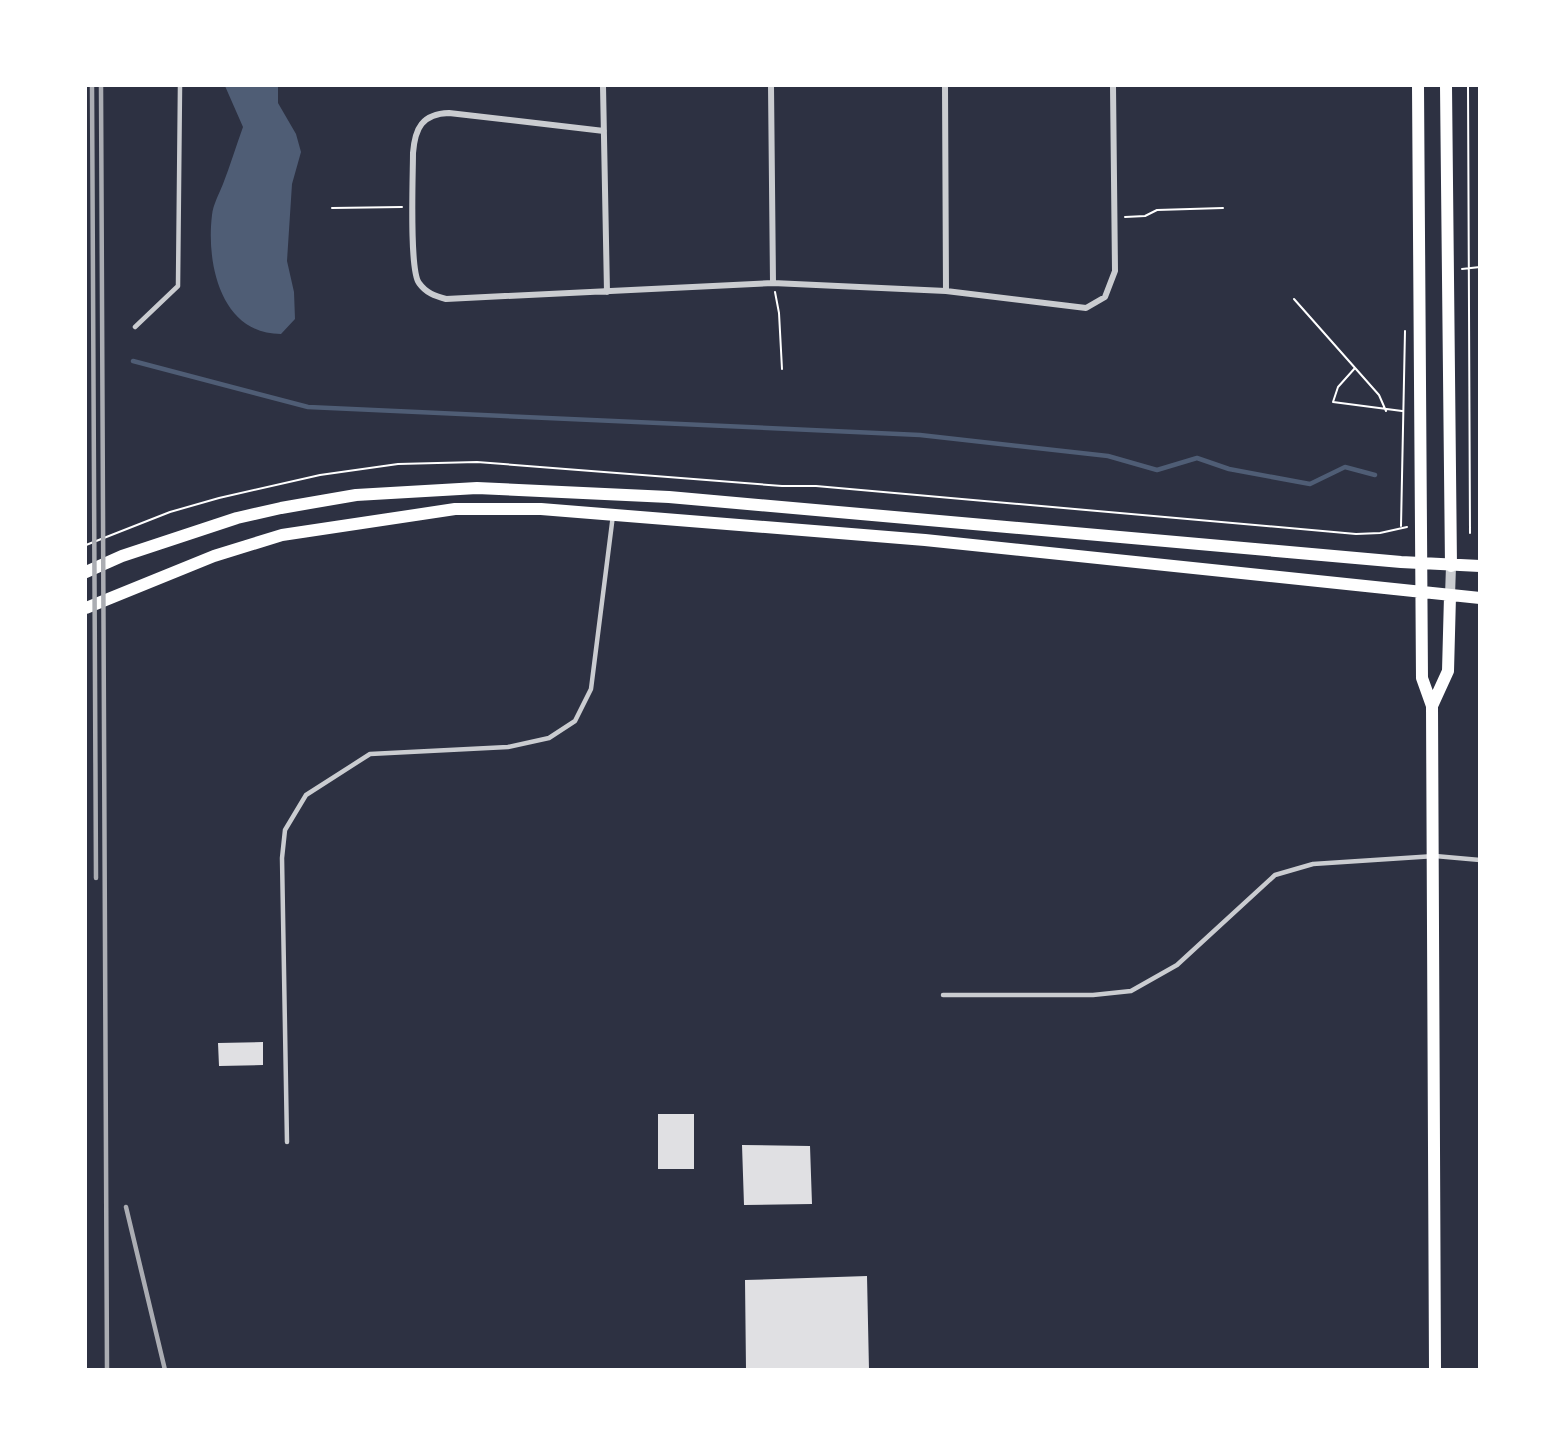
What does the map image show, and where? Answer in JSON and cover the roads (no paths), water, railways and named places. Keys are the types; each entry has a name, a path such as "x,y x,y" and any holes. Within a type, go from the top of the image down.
{"main road":[{"path":"1418,86 1422,678 1432,706 1435,856 1435,1370"},
{"path":"1446,86 1446,268 1451,566"},
{"path":"86,572 143,549 237,518 281,508 356,495 477,488 669,497 1451,566 1479,566"},
{"path":"86,608 214,556 282,535 455,509 540,509 925,540 1479,598"},
{"path":"1432,706 1448,671 1457,597"}],"street":[{"path":"603,86 607,292"},
{"path":"771,86 773,283"},
{"path":"945,86 946,291"},
{"path":"604,131 449,113 429,116 418,126 414,140 414,273 417,282 430,295 446,299 773,283 946,291 1086,308 1105,297 1114,271 1113,86"},
{"path":"1451,566 1457,597"}],"lane":[{"path":"135,327 178,286 180,86"},
{"path":"287,1142 282,858 285,830 306,795 370,754 508,747 549,738 575,721 591,689 613,515"},
{"path":"943,995 1093,995 1131,991 1177,965 1275,875 1313,864 1435,856 1479,860"}],"water":[{"path":"225,86 278,86 278,103 296,134 301,152 292,184 287,261 294,292 295,319 281,334 261,331 244,322 231,309 215,274 211,234 213,211 243,127"}],"waterway":[{"path":"133,361 308,407 920,435 1108,456 1157,470 1197,458 1229,469 1310,484 1345,467 1375,475"}],"railway":[{"path":"92,86 96,878"},
{"path":"101,86 107,1370"},
{"path":"126,1207 165,1370"}]}
